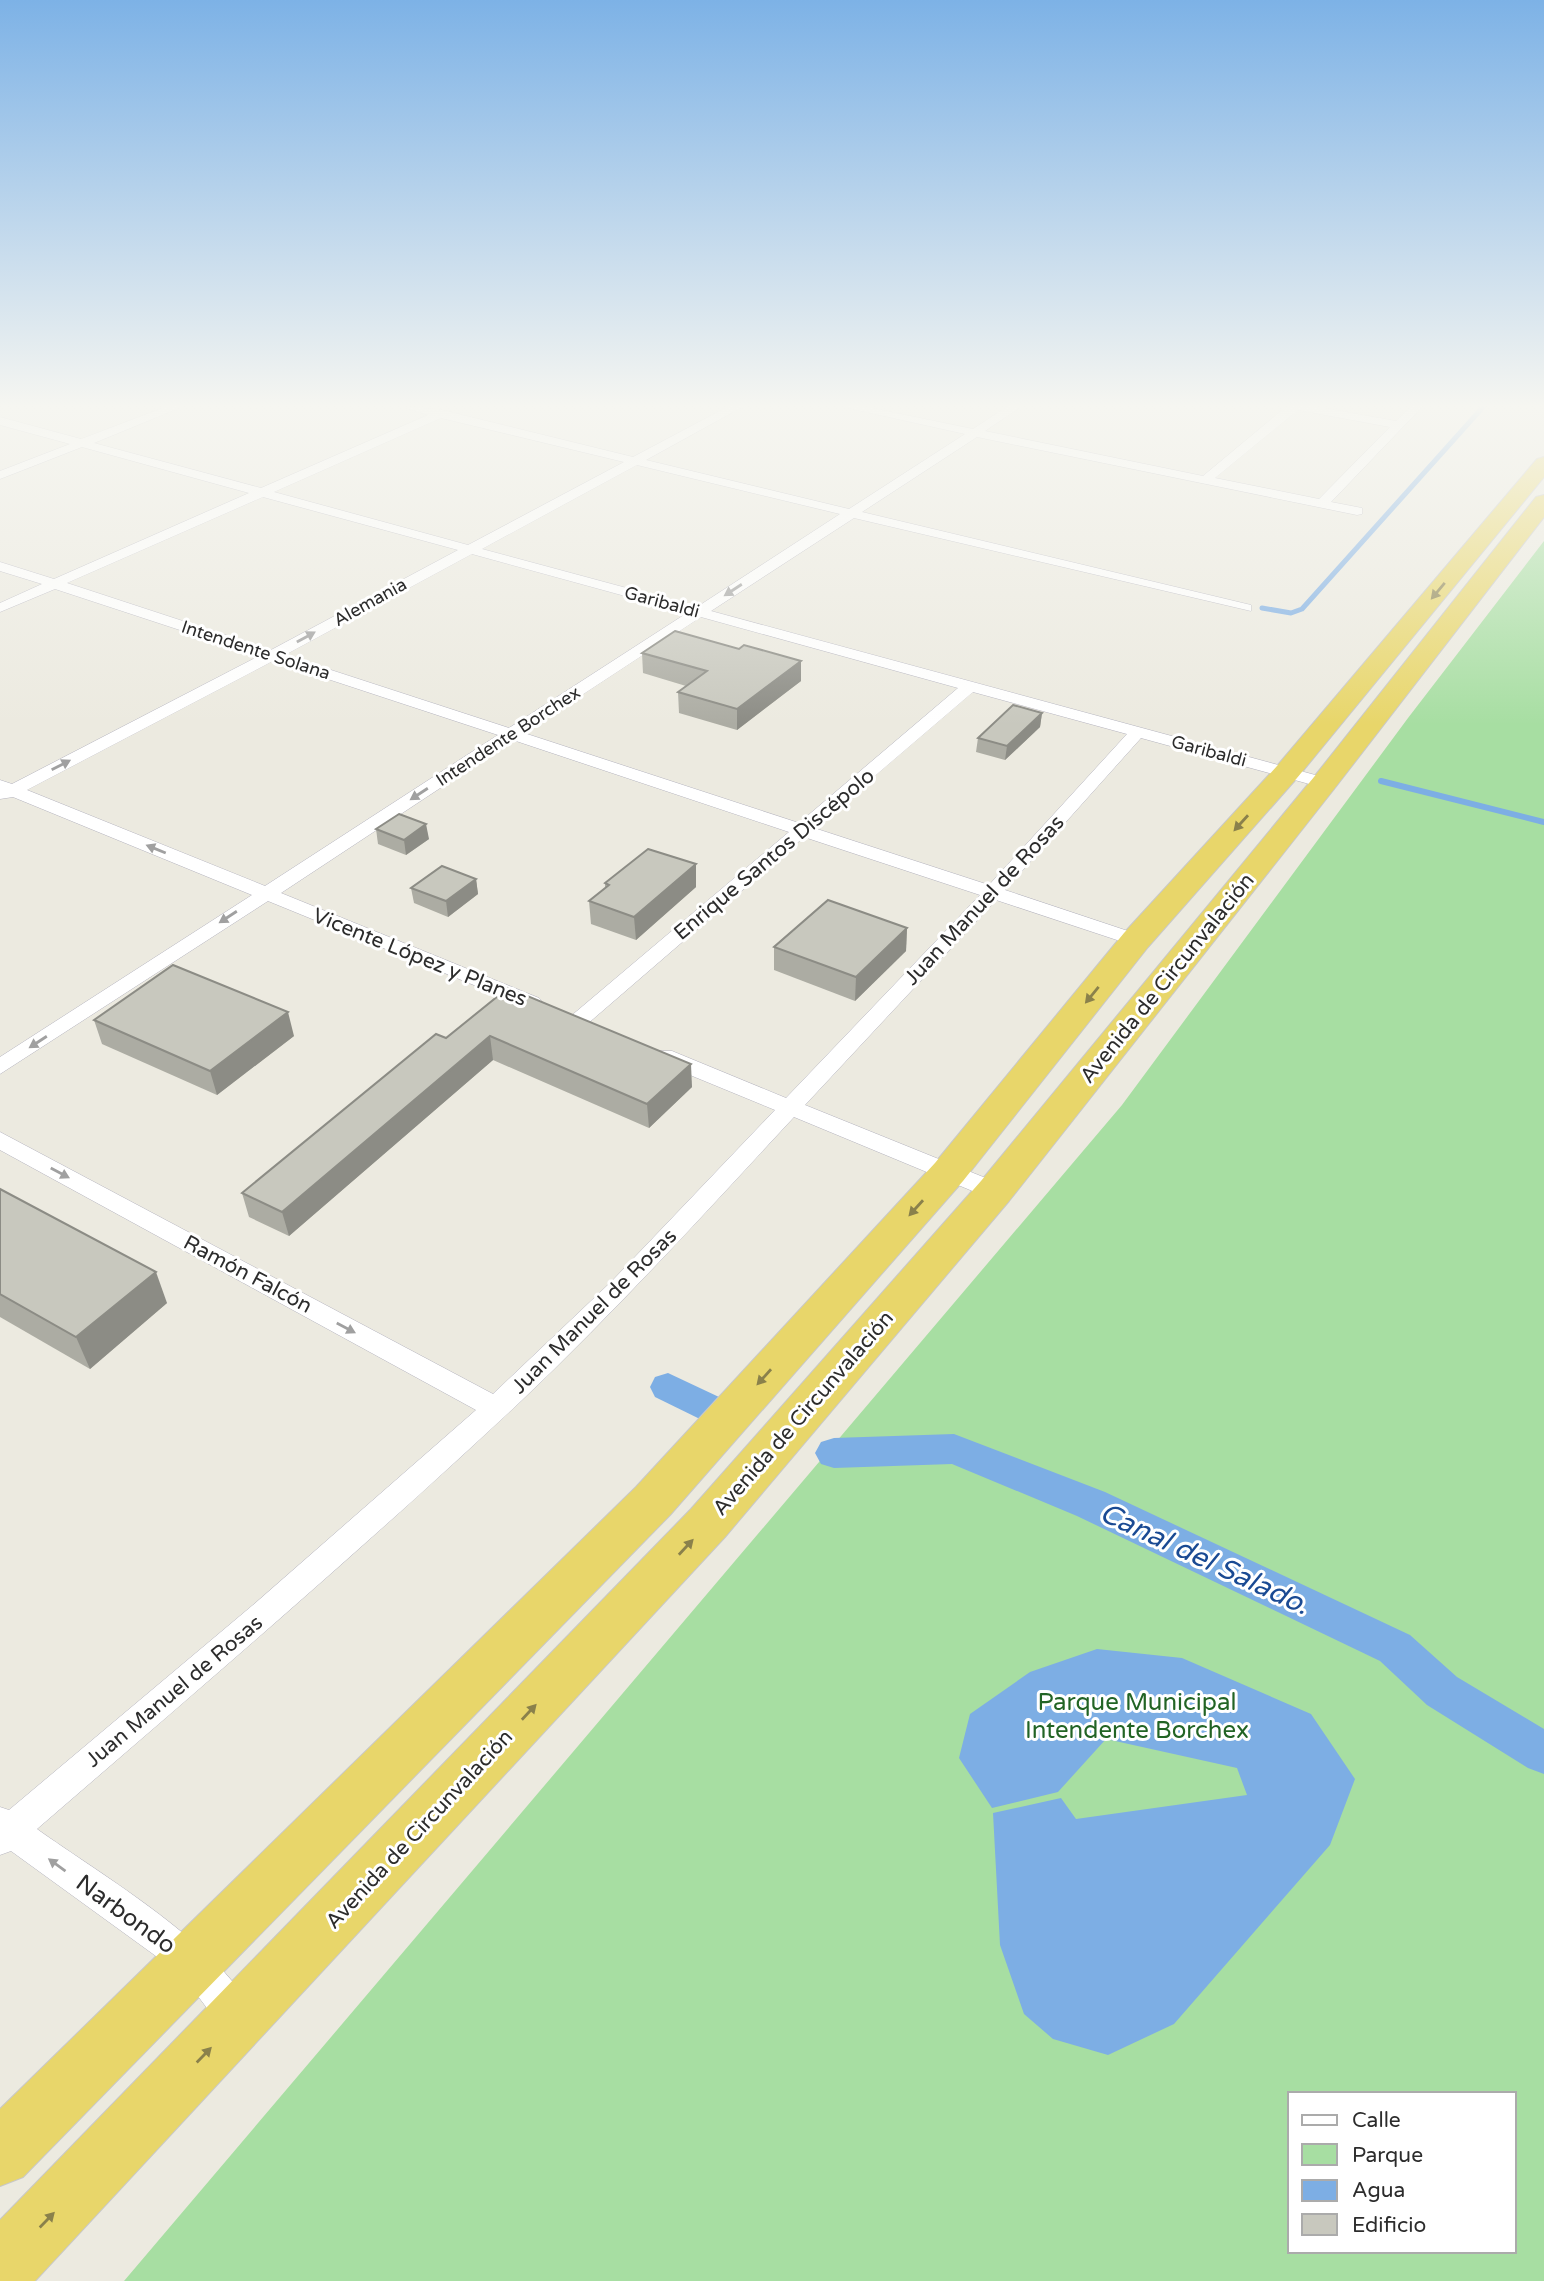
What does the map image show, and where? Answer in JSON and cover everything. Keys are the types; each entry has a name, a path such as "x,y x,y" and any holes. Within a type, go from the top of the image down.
{"highway":[{"name":"Avenida de Circunvalación","path":"0,2269 708,1524 995,1191 1506,512"},
{"name":"Avenida de Circunvalación","path":"0,2154 194,1963 653,1501 948,1172 1136,940 1305,778 1535,512"}],"street":[{"path":"0,608 217,512"},
{"name":"Garibaldi","path":"333,512 1305,778"},
{"name":"Alemania","path":"4,790 271,656 536,512"},
{"path":"855,513 1246,608"},
{"name":"Intendente Borchex","path":"0,1067 855,513"},
{"name":"Intendente Solana","path":"0,566 1136,940"},
{"name":"Enrique Santos Discépolo","path":"578,1021 970,686"},
{"name":"Juan Manuel de Rosas","path":"3,1831 264,1614 496,1409 621,1287 992,893 1138,732"},
{"name":"Vicente López y Planes","path":"4,790 603,1031"},
{"path":"640,1046 995,1191"},
{"name":"Ramón Falcón","path":"0,1140 496,1409"},
{"name":"Narbondo","path":"3,1831 194,1963 239,2019"}],"green space":[{"name":"Parque Municipal Intendente Borchex","path":"1544,541 1544,2281 124,2281 1122,1105 1408,718"}],"water":[{"path":"1097,1649 1182,1658 1311,1714 1355,1779 1330,1845 1174,2024 1108,2055 1053,2039 1024,2014 1000,1945 993,1813 1061,1798 1076,1819 1247,1795 1237,1768 1106,1739 1058,1792 992,1808 959,1758 970,1714 1030,1672"}],"building":[{"path":"675,631 739,649 744,645 801,661 737,709 678,692 707,671 642,653"},
{"path":"1013,705 1042,713 1007,746 978,738"},
{"path":"399,814 426,824 404,840 376,829"},
{"path":"648,849 696,864 634,917 589,901 609,885 605,883"},
{"path":"442,866 476,879 446,901 411,888"},
{"path":"828,900 907,928 856,977 774,947"},
{"path":"173,965 288,1012 210,1071 94,1020"},
{"path":"508,988 691,1064 647,1104 490,1036 282,1212 242,1193 436,1034 446,1038"},
{"path":"0,1189 156,1272 76,1337 0,1294"}],"waterway":[{"path":"1262,608 1291,613 1302,609 1389,512"},
{"path":"1381,781 1544,822"},
{"name":"Canal del Salado.","path":"668,1387 706,1407"},
{"name":"Canal del Salado.","path":"834,1453 954,1449 1091,1504 1395,1648 1442,1691 1544,1753"}]}
